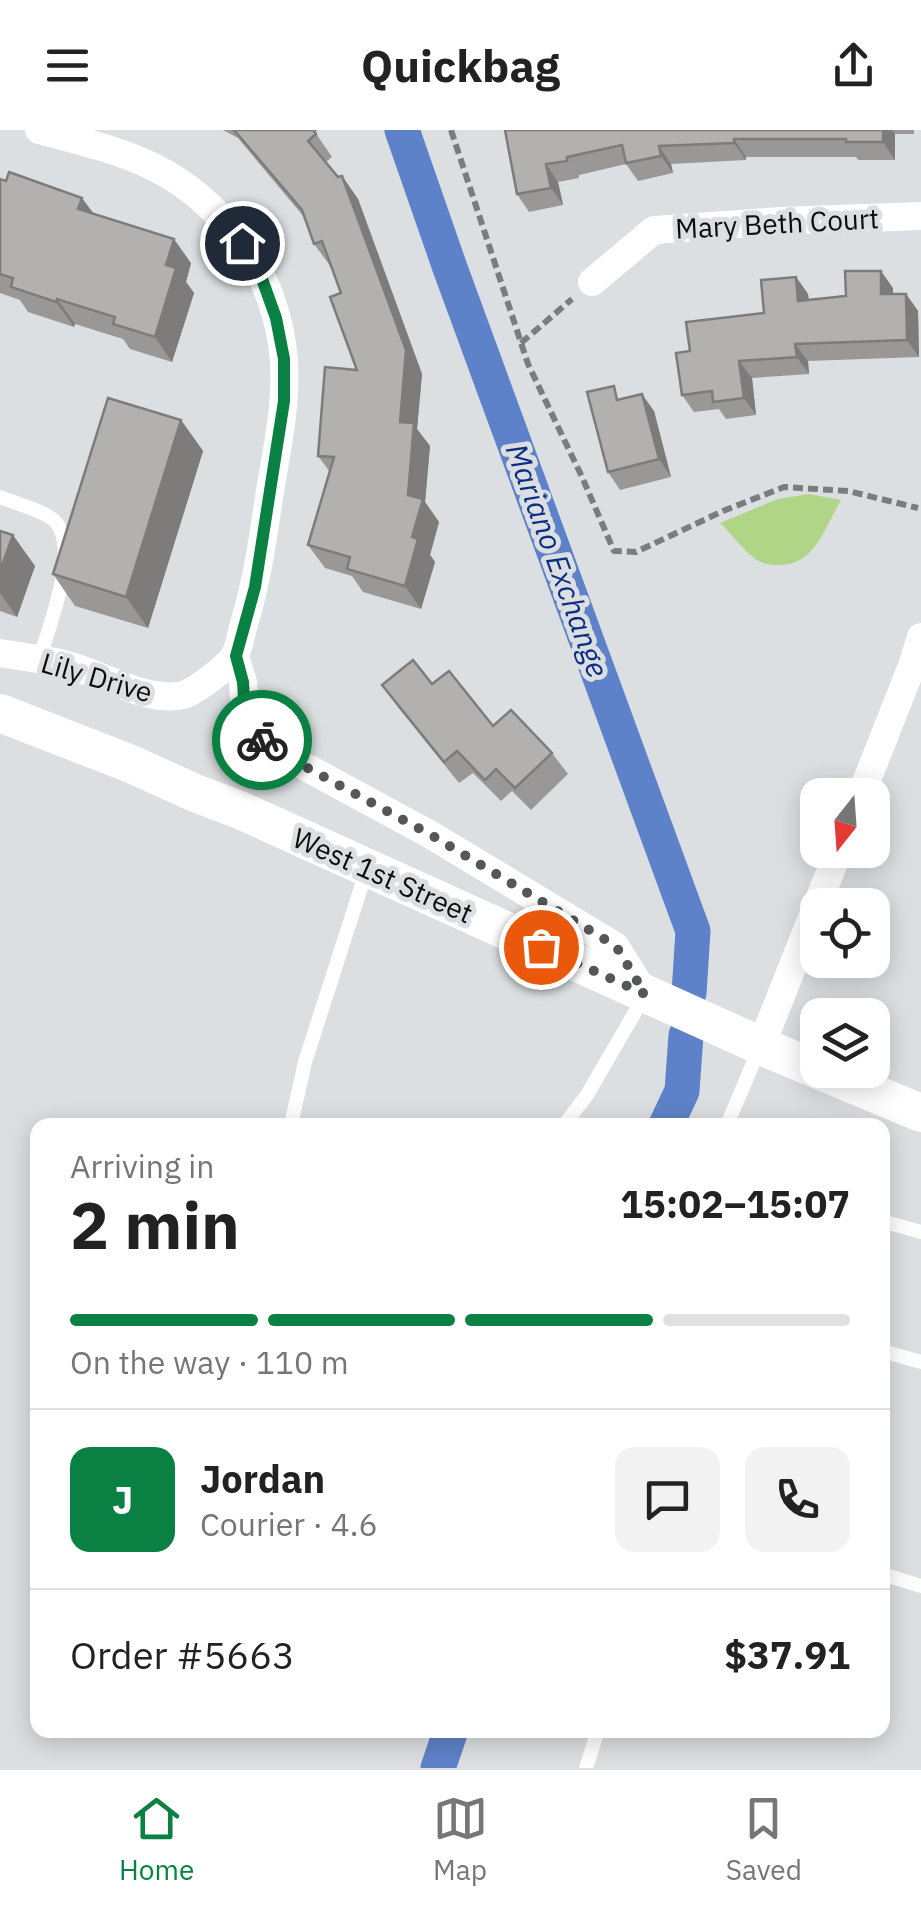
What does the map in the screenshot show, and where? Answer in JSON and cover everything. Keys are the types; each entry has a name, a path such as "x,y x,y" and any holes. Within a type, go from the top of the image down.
{"main road":[{"name":"West 1st Street","path":"0,713 131,764 800,1063"},
{"name":"West 1st Street","path":"861,1088 921,1113"}],"street":[{"path":"39,130 117,150 155,166 190,188 242,243 262,279 276,318 284,359 284,401 255,587 236,656 245,715 260,738 616,946 645,994"},
{"name":"Mary Beth Court","path":"592,282 654,230 921,216"},
{"path":"868,778 921,637"},
{"name":"Lily Drive","path":"0,653 62,663 159,698 187,694 236,656"},
{"path":"760,1046 832,868"}],"lane":[{"path":"0,498 50,517 60,526 63,582 39,660"},
{"path":"293,1118 305,1062 368,868"},
{"path":"569,1118 645,994"},
{"path":"731,1118 760,1046"},
{"path":"890,1223 921,1232"},
{"path":"890,1353 921,1362"},
{"path":"890,1576 921,1586"},
{"path":"586,1768 595,1738"}],"path":[{"path":"451,130 528,364 614,550 636,552 784,487 848,491 918,508"},
{"path":"521,343 592,282"}],"green space":[{"path":"809,494 841,500 810,552 790,564 771,565 756,560 720,523 778,499"}],"building":[{"path":"234,130 313,130 316,134 308,141 338,177 342,176 406,350 400,422 414,423 408,495 423,499 412,537 418,539 405,586 347,569 350,557 308,545 334,457 318,456 325,367 357,370 330,297 341,293 322,241 314,244 302,210"},
{"path":"505,130 883,130 883,142 734,139 734,143 659,146 661,156 626,163 622,145 546,164 551,188 517,194"},
{"path":"9,172 82,198 78,209 174,239 166,265 176,268 155,337 113,324 115,317 11,287 13,278 0,274 0,179 6,181"},
{"path":"845,271 881,271 881,294 906,294 907,340 795,344 797,357 739,361 744,398 713,402 712,391 682,395 676,353 690,351 686,322 764,313 761,280 796,277 798,301 846,296"},
{"path":"614,386 617,400 642,394 659,459 608,472 587,392"},
{"path":"108,398 181,420 126,597 53,574"},
{"path":"0,531 13,535 0,571"},
{"path":"413,660 432,684 449,671 493,726 511,710 552,753 515,788 496,769 485,780 457,751 444,762 382,685"}],"waterway":[{"name":"Mariano Exchange","path":"402,130 693,931 689,993"},
{"name":"Mariano Exchange","path":"669,1118 682,1091 686,1035"},
{"name":"Mariano Exchange","path":"438,1768 448,1738"}],"way so far":[{"path":"262,740 616,946 645,994 541,947"}],"route":[{"path":"242,243 262,279 276,318 284,359 284,401 255,587 236,656 245,715 262,740"}]}
